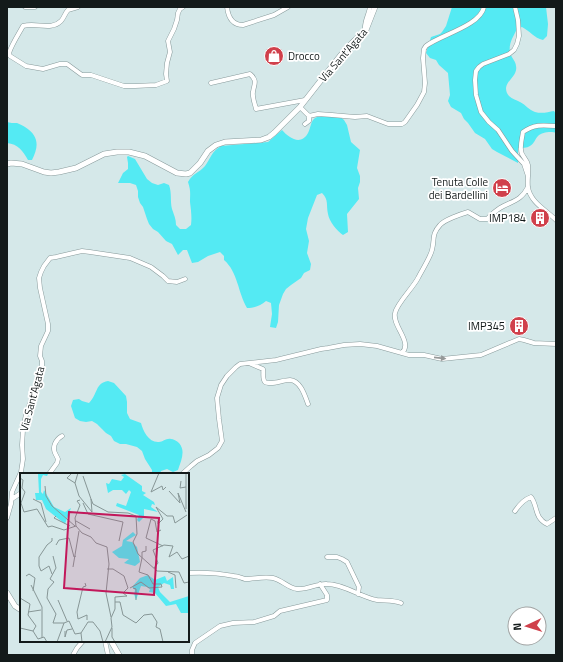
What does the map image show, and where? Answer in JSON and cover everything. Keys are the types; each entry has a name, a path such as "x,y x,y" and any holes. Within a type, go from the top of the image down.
{"street":[{"path":"24,7 35,7"},
{"path":"78,7 68,10 62,20 55,25 23,26 11,48 9,53 10,56 26,66 43,69 60,64 67,64 82,75 91,74 124,86 156,85 167,81 166,63 170,52 168,41 174,29 178,13 183,7"},
{"path":"227,7 230,19 239,25 243,25 274,15 288,7"},
{"path":"366,30 364,25 370,7"},
{"name":"Via Sant'Agata","path":"7,164 22,164 51,173 76,168 104,154 129,152 145,156 172,171 186,174 192,171 200,163 208,151 216,145 225,142 261,140 268,137 284,123 300,107 344,52 366,30 375,7"},
{"path":"309,116 318,114 356,117 367,116 388,124 402,124 405,122 424,92 426,83 422,58 426,46 457,31 478,17 483,12 484,7"},
{"path":"515,7 519,31 517,44 514,50 509,54 483,64 476,70 476,95 481,112 498,130 512,151 524,164 528,176"},
{"path":"211,83 250,74 254,77 255,81 252,93 256,109 305,100"},
{"path":"300,107 309,116 309,122 305,124"},
{"path":"556,126 539,125 528,128 523,132 521,150 528,162 528,187 530,193 537,204 556,220"},
{"path":"402,353 405,348 404,339 396,326 394,314 398,305 411,290 429,257 434,235 441,224 462,213 468,212 480,219 487,219 494,212 524,194 528,187"},
{"name":"Via Sant'Agata","path":"21,473 23,459 23,430 26,414 37,385 37,379 42,366 40,356 41,346 46,337 48,328 39,278 44,266 50,258 82,251 130,258 150,267 168,281 177,282 185,279"},
{"path":"183,473 197,461 209,455 218,448 222,441 217,398 221,385 227,376 240,364 251,364 276,360 344,345 360,344 377,346 409,355 442,359 481,354 519,339 534,343 556,344"},
{"path":"251,364 263,369 265,382 276,383 292,380 297,383 308,404"},
{"path":"50,473 58,459 54,452 55,444 62,436"},
{"name":"Via Sant'Agata","path":"7,518 12,499 12,492 20,474"},
{"path":"12,499 20,494"},
{"path":"515,511 521,504 531,497 533,499 535,509 545,523 547,524 556,518"},
{"path":"327,557 342,558 347,562 357,581 359,587 358,594"},
{"path":"189,574 206,572 245,579 261,577 272,578 294,589 300,590 320,584 327,584 334,585 367,598 396,601 401,603"},
{"path":"192,655 192,650 195,643 220,626 233,623 254,622 274,616 280,611 327,600 327,595 320,584"},
{"path":"7,593 15,606 20,609"},
{"path":"74,655 82,642"},
{"path":"105,642 108,655"},
{"path":"112,642 119,655"}],"shaded area":[{"path":"452,7 546,7 548,24 547,36 543,40 537,38 522,27 517,29 514,35 511,42 510,52 515,62 516,69 514,75 508,82 506,89 510,97 533,111 543,113 554,111 556,114 556,133 550,132 542,134 538,136 530,146 526,148 518,148 518,163 492,149 485,139 475,133 461,113 451,107 448,101 450,95 448,73 436,60 430,58 426,53 431,37 440,34 446,26"},
{"path":"327,115 339,116 344,120 347,125 351,142 360,150 357,168 360,176 358,188 359,199 347,214 348,232 343,235 330,220 324,196 322,193 317,195 308,218 306,229 309,241 307,253 311,264 310,270 304,273 301,278 286,289 283,294 279,305 278,322 276,328 270,327 272,314 271,303 266,301 252,308 247,308 232,270 220,252 208,256 198,262 192,263 187,250 183,250 178,255 172,244 166,241 149,224 138,197 136,185 130,183 118,183 123,173 128,169 127,157 128,156 135,159 147,179 152,183 158,185 164,183 169,185 171,206 176,225 180,229 186,229 191,225 190,190 188,182 205,166 218,148 221,146 268,142 282,130 291,138 299,140 305,137 308,133 312,121 315,118"},
{"path":"7,122 17,123 30,130 33,134 37,146 32,160 28,160 17,146 7,143"},
{"path":"108,381 114,383 126,396 127,413 130,419 141,423 149,439 159,442 172,439 179,443 183,453 178,470 173,472 167,469 161,471 160,473 152,473 152,470 142,451 137,447 120,444 114,441 111,436 92,421 80,421 75,418 71,406 73,400 79,399 89,403 99,386"}],"place":[{"name":"Drocco","path":"274,56"},
{"name":"Tenuta Colle dei Bardellini","path":"502,188"},
{"name":"IMP184","path":"540,218"},
{"name":"IMP345","path":"519,326"}]}
